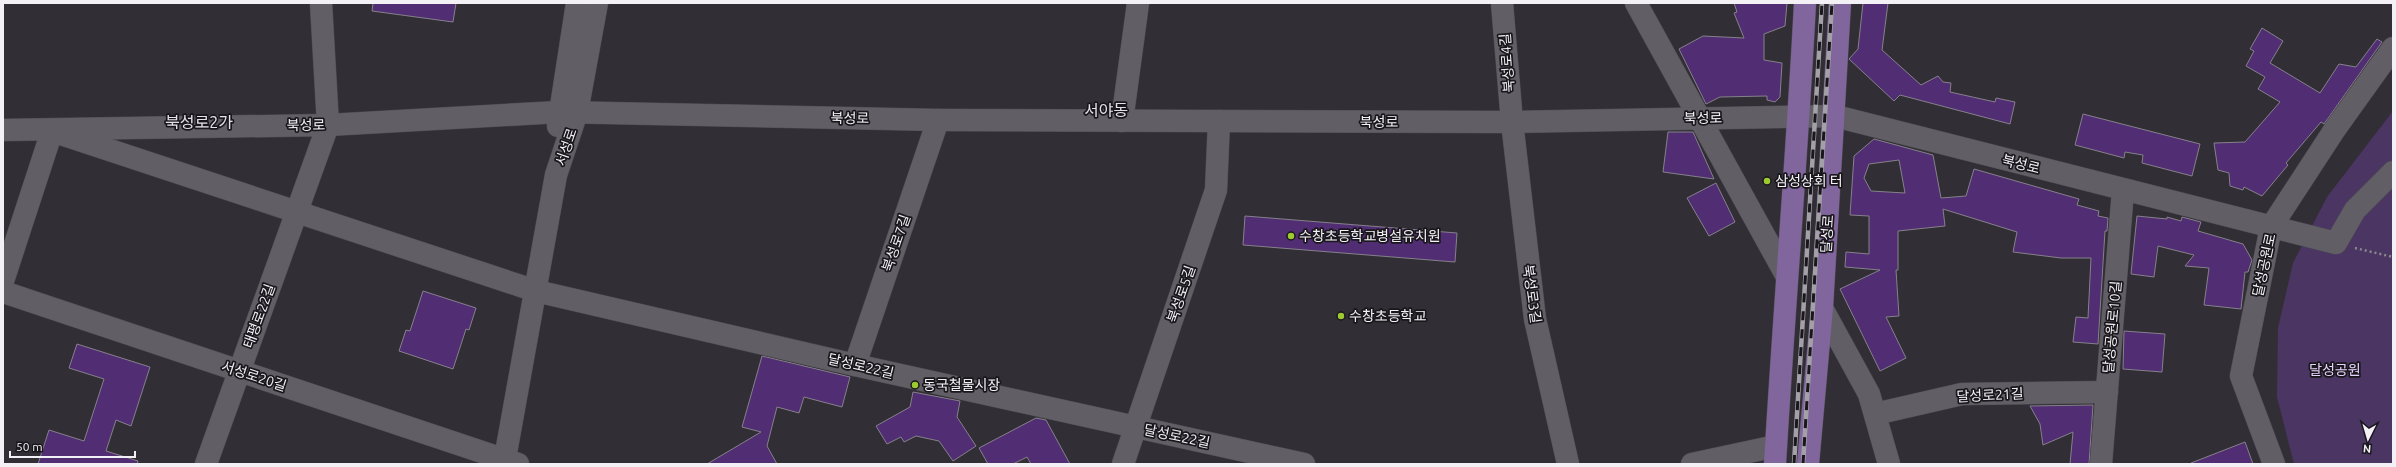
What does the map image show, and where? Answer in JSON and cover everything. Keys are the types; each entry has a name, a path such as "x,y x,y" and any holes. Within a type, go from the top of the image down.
{"main road":[{"path":"1776,455 1786,275 1800,117 1805,3"},
{"name":"달성로","path":"1808,464 1822,308 1835,116 1840,3"}],"street":[{"path":"321,3 328,125"},
{"name":"서성로","path":"568,112 577,3"},
{"name":"서성로","path":"509,462 536,291 568,112 597,3"},
{"path":"1122,121 1138,3"},
{"name":"북성로4길","path":"1502,3 1512,122"},
{"path":"1636,3 1786,275"},
{"name":"달성공원로","path":"2274,464 2241,376 2271,227 2335,129 2393,48"},
{"name":"북성로","path":"3,130 52,131 328,125 568,112 938,120 1122,121 1512,122 1699,117 1835,116 2336,243"},
{"name":"북성로7길","path":"855,365 938,120"},
{"name":"북성로5길","path":"1123,464 1216,190 1219,121"},
{"name":"북성로3길","path":"1512,122 1534,319 1568,464"},
{"name":"태평로22길","path":"206,464 328,125"},
{"path":"3,281 52,131 296,213 536,291"},
{"path":"2336,243 2355,210 2393,172"},
{"name":"달성공원로10길","path":"2100,464 2123,190"},
{"name":"달성로22길","path":"536,291 855,365 1304,464"},
{"name":"서성로20길","path":"3,292 509,462"},
{"path":"1822,308 1869,394 1889,464"},
{"name":"달성로21길","path":"1875,414 1962,394 2106,392"},
{"path":"1692,464 1776,455"}],"path":[{"path":"2336,243 2393,257"}],"green space":[{"name":"달성공원","path":"2393,111 2393,464 2294,464 2277,397 2278,328 2293,263 2327,197"}],"building":[{"path":"373,3 456,3 453,22 372,11"},
{"path":"1734,3 1787,3 1785,26 1764,34 1764,60 1782,63 1780,97 1775,102 1767,100 1767,96 1720,97 1706,104 1679,49 1703,36 1744,38 1734,13 1737,12"},
{"path":"1863,3 1888,3 1882,50 1921,85 1938,76 1943,82 1951,83 1950,92 1995,102 1996,98 2015,102 2010,124 1900,95 1894,101 1849,59 1858,49"},
{"path":"2262,28 2283,41 2270,63 2320,93 2339,64 2356,67 2377,39 2382,42 2324,124 2321,122 2286,163 2288,165 2262,196 2244,187 2243,190 2230,186 2229,173 2218,170 2214,143 2245,142 2280,102 2258,89 2265,77 2246,66 2254,51 2250,49"},
{"path":"2083,114 2200,144 2192,176 2142,163 2143,155 2125,152 2124,158 2075,145"},
{"path":"1668,132 1693,132 1714,179 1663,172"},
{"path":"1874,139 1933,155 1941,198 1966,196 1974,169 2079,199 2077,205 2099,211 2098,216 2108,218 2107,231 2105,231 2098,344 2073,342 2076,317 2088,318 2091,258 2061,258 2013,252 2017,232 1943,209 1945,226 1898,231 1898,270 1896,270 1899,316 1886,317 1906,358 1880,371 1840,289 1880,270 1845,267 1846,252 1869,254 1869,216 1850,215 1854,156","holes":["1899,160 1905,193 1871,191 1864,178 1869,164"]},
{"path":"1716,183 1735,222 1709,236 1687,198"},
{"path":"1245,216 1457,233 1455,262 1243,245"},
{"path":"2137,216 2167,219 2167,217 2181,221 2182,217 2201,222 2198,231 2243,244 2252,260 2248,272 2245,272 2241,309 2204,305 2209,268 2185,266 2194,255 2158,246 2154,277 2131,274"},
{"path":"423,291 476,308 469,330 466,329 453,369 399,351 406,330 410,331"},
{"path":"2124,331 2165,334 2162,372 2123,369"},
{"path":"77,344 150,367 131,426 116,420 106,451 138,461 137,464 38,464 49,430 84,441 104,379 69,368"},
{"path":"762,356 850,377 842,407 804,397 799,413 777,407 767,446 777,464 707,464 761,432 742,427"},
{"path":"913,392 960,401 957,417 976,446 953,461 939,441 916,436 904,442 901,437 887,444 876,426 910,407"},
{"path":"2093,405 2089,464 2070,464 2073,432 2043,445 2040,424 2030,406"},
{"path":"1036,418 1046,420 1070,464 1031,464 1027,457 1013,464 988,464 979,448"},
{"path":"2245,442 2253,464 2191,464 2191,463"}],"railway":[{"path":"1794,464 1822,3"},
{"path":"1803,464 1832,3"}],"place":[{"name":"삼성상회 터","path":"1767,181"},
{"name":"수창초등학교병설유치원","path":"1291,236"},
{"name":"수창초등학교","path":"1341,316"},
{"name":"동국철물시장","path":"915,385"}],"district":[{"name":"서야동","path":"1106,110"},
{"name":"북성로2가","path":"199,122"}]}
